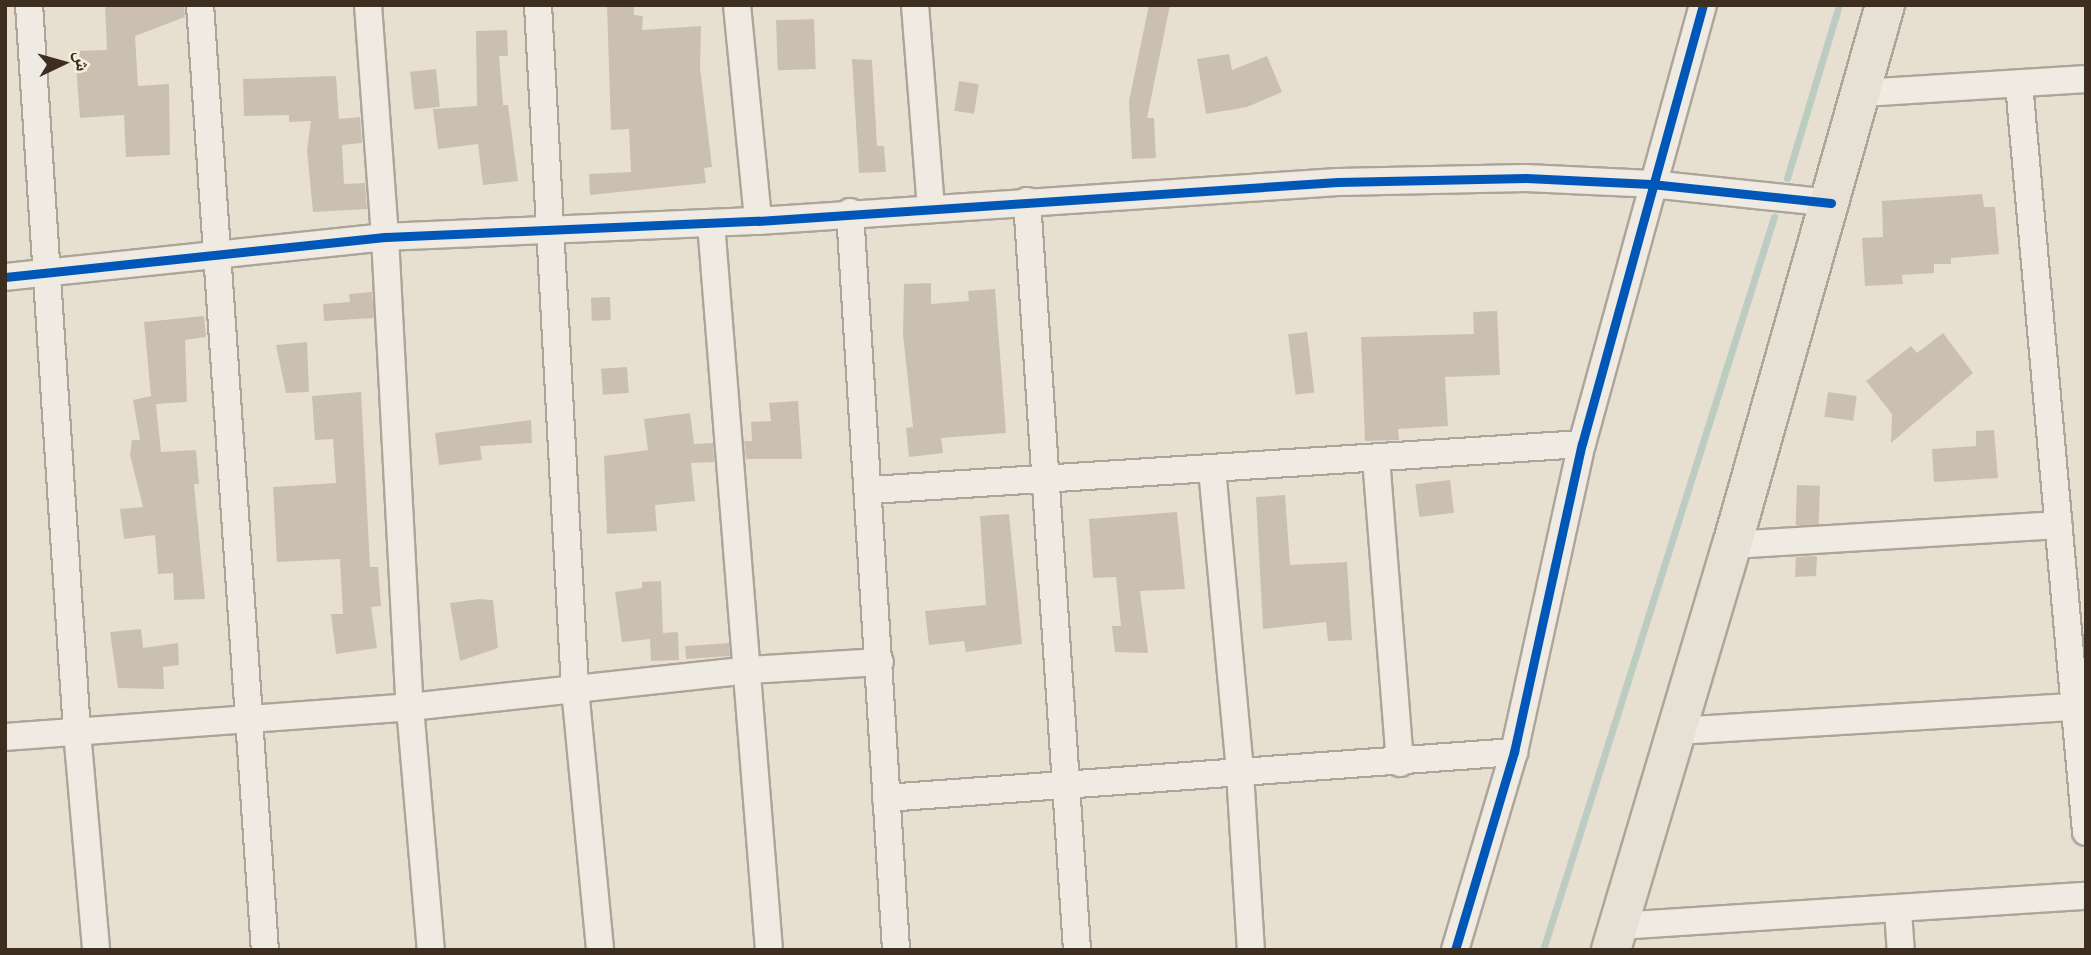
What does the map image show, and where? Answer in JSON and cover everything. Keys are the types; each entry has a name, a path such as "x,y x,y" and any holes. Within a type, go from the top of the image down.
{"main road":[{"path":"1614,938 1864,93 1885,5"}],"street":[{"path":"29,5 50,273 77,731 96,950"},
{"path":"200,5 265,950"},
{"path":"368,5 386,237 410,707 431,950"},
{"path":"538,5 575,689 600,950"},
{"path":"737,5 758,221"},
{"path":"915,5 931,207"},
{"path":"1454,950 1514,752 1582,444 1651,184 1703,5"},
{"path":"1864,93 2086,79"},
{"path":"2019,84 2058,525 2077,650 2074,707 2086,832"},
{"path":"5,277 386,237 758,221 850,212 1338,182 1525,178 1651,184 1831,203"},
{"path":"1027,201 1077,950"},
{"path":"850,212 870,490 896,950"},
{"path":"711,223 749,670 769,950"},
{"path":"870,490 1582,444"},
{"path":"1376,458 1400,763"},
{"path":"1212,469 1240,772 1251,950"},
{"path":"1732,545 2058,525"},
{"path":"5,737 410,707 749,670 880,662"},
{"path":"1677,731 2074,707"},
{"path":"886,798 1400,763 1514,752"},
{"path":"1614,938 2086,896"},
{"path":"1898,911 1901,950"}],"building":[{"path":"105,5 184,5 185,17 135,36 138,86 169,84 170,155 126,157 124,115 80,118 75,51 107,50"},
{"path":"607,5 634,5 634,15 643,16 642,30 701,26 700,68 712,167 704,168 706,183 590,195 589,174 631,172 629,129 611,130"},
{"path":"1149,5 1170,5 1147,118 1154,118 1156,158 1132,159 1129,101"},
{"path":"814,19 816,69 778,70 776,20"},
{"path":"507,30 508,56 499,56 503,105 508,105 518,181 483,185 478,144 438,149 433,109 477,106 476,31"},
{"path":"1229,54 1232,70 1267,56 1282,92 1247,107 1206,114 1197,59"},
{"path":"852,59 872,60 877,146 884,146 886,172 859,173"},
{"path":"436,69 440,107 414,110 410,72"},
{"path":"336,76 339,119 360,117 362,143 342,145 344,184 365,183 367,209 313,212 307,150 311,121 289,122 289,115 244,116 243,79"},
{"path":"959,81 979,84 974,114 954,111"},
{"path":"1982,194 1984,207 1995,207 1999,254 1951,258 1951,264 1934,264 1934,273 1902,275 1903,284 1865,286 1862,238 1883,237 1882,201"},
{"path":"931,283 931,304 969,301 968,291 995,289 1006,433 941,438 943,453 909,457 906,428 913,427 903,334 904,284"},
{"path":"372,292 374,318 324,321 323,304 350,302 349,294"},
{"path":"610,297 611,320 592,321 591,298"},
{"path":"1497,311 1500,375 1445,377 1448,426 1398,429 1399,440 1365,441 1361,337 1474,334 1473,312"},
{"path":"204,316 206,337 185,340 187,402 156,404 161,452 196,450 199,484 194,484 205,599 174,600 173,573 158,574 155,535 124,539 120,509 143,507 130,455 132,440 140,440 133,400 151,396 144,322"},
{"path":"1307,332 1314,393 1296,395 1288,334"},
{"path":"1943,333 1973,373 1891,443 1892,414 1866,381 1911,346 1917,353"},
{"path":"307,342 309,392 286,393 276,345"},
{"path":"627,367 629,393 603,395 601,369"},
{"path":"361,392 370,567 378,567 381,606 371,607 377,648 336,654 331,614 343,614 340,559 277,562 273,487 336,483 333,439 315,440 312,396"},
{"path":"1828,392 1857,396 1853,421 1825,417"},
{"path":"798,401 802,459 746,459 744,441 752,441 751,422 771,421 769,403"},
{"path":"690,413 694,444 713,443 714,462 691,463 695,501 655,505 657,531 607,534 604,456 648,450 644,419"},
{"path":"531,420 532,443 480,446 482,460 439,465 435,433"},
{"path":"1994,430 1998,478 1934,482 1932,449 1976,446 1976,431"},
{"path":"1450,480 1454,513 1419,517 1415,484"},
{"path":"1797,485 1820,486 1819,526 1796,525"},
{"path":"1285,495 1290,565 1347,562 1352,640 1328,641 1326,622 1263,629 1256,497"},
{"path":"1177,512 1185,589 1140,591 1148,653 1115,652 1112,626 1121,626 1116,577 1093,578 1089,519"},
{"path":"1009,514 1022,644 966,652 964,641 929,645 925,611 986,605 980,516"},
{"path":"1817,556 1816,576 1795,577 1796,557"},
{"path":"661,581 663,633 678,632 679,660 651,661 650,639 622,642 615,592 642,588 642,582"},
{"path":"493,600 498,648 460,661 450,603"},
{"path":"141,629 143,648 178,643 179,665 163,667 164,689 118,688 110,632"},
{"path":"729,643 730,656 686,659 685,646"}],"waterway":[{"path":"1787,178 1839,5"},
{"path":"1543,950 1774,217"}],"cycle path":[{"path":"1455,950 1514,752 1582,444 1703,5"},
{"path":"5,277 385,237 758,221 1338,182 1526,178 1651,184 1831,203"}]}
